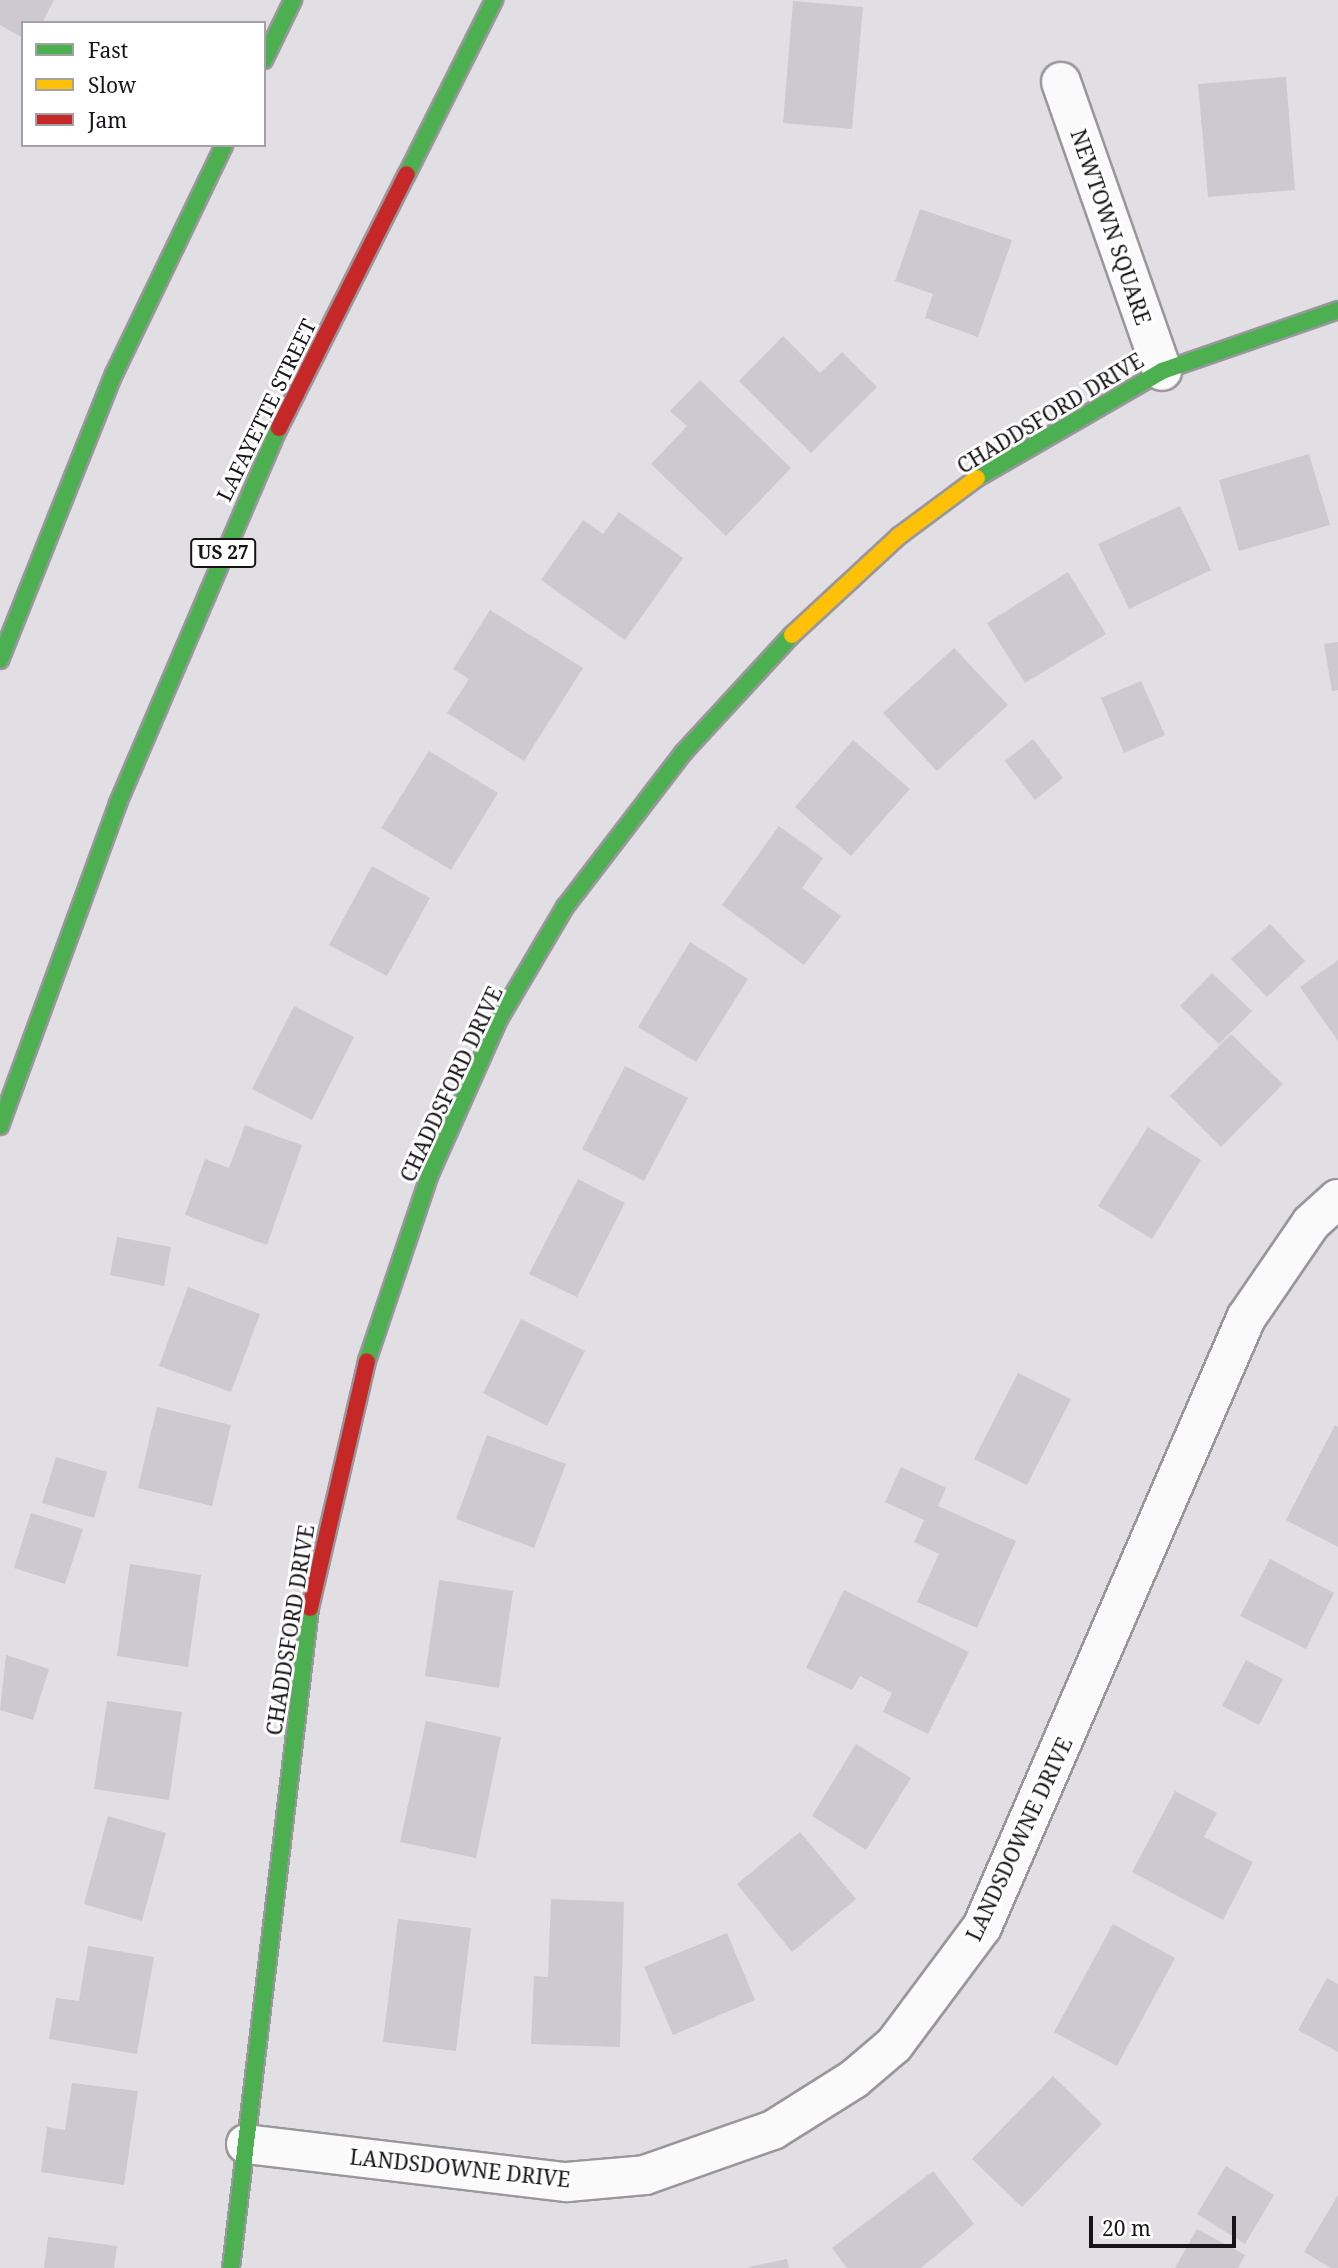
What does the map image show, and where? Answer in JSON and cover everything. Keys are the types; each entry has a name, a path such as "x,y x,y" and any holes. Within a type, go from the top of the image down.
{"main road":[{"path":"266,56 293,0"},
{"name":"LAFAYETTE STREET","path":"0,1126 118,803 259,468 494,0"},
{"path":"0,660 114,374 223,147"},
{"name":"CHADDSFORD DRIVE","path":"230,2268 312,1595 341,1458 381,1308 430,1174 499,1019 565,907 629,821 742,685 823,602 988,470 1162,371 1338,310"}],"street":[{"name":"NEWTOWN SQUARE","path":"1061,82 1162,371"},
{"name":"LANDSDOWNE DRIVE","path":"246,2144 566,2182 645,2175 773,2130 854,2079 894,2045 982,1927 1246,1318 1311,1223 1338,1199"}],"building":[{"path":"0,0 54,0 43,21 21,21 21,37 0,25"},
{"path":"793,1 863,7 852,129 783,123"},
{"path":"1286,77 1295,190 1208,197 1198,84"},
{"path":"920,209 1012,240 978,337 925,318 933,294 895,281"},
{"path":"783,336 820,373 842,352 877,387 811,453 739,381"},
{"path":"700,380 791,468 726,536 651,464 687,426 670,411"},
{"path":"1309,454 1330,525 1239,551 1219,480"},
{"path":"1180,506 1211,570 1129,609 1098,544"},
{"path":"619,512 683,558 625,640 541,580 583,520 603,534"},
{"path":"1068,572 1106,634 1025,683 987,623"},
{"path":"490,610 583,668 524,761 447,713 469,679 453,669"},
{"path":"1338,642 1338,690 1332,691 1324,644"},
{"path":"954,648 1008,705 937,771 883,713"},
{"path":"1141,681 1165,735 1124,753 1101,698"},
{"path":"1033,739 1063,778 1035,800 1005,761"},
{"path":"853,740 910,789 851,856 795,807"},
{"path":"429,751 498,793 451,870 381,828"},
{"path":"779,826 823,858 802,888 841,916 804,965 722,905"},
{"path":"372,866 430,898 387,976 329,945"},
{"path":"1270,924 1305,961 1267,997 1231,959"},
{"path":"690,942 748,979 696,1062 638,1027"},
{"path":"1338,960 1338,1041 1300,987"},
{"path":"1212,973 1252,1011 1219,1044 1180,1006"},
{"path":"294,1006 354,1037 312,1120 252,1089"},
{"path":"1231,1034 1283,1084 1221,1147 1170,1096"},
{"path":"625,1066 688,1098 644,1181 582,1149"},
{"path":"245,1125 302,1145 267,1245 185,1215 205,1159 229,1168"},
{"path":"1148,1127 1201,1160 1152,1239 1098,1206"},
{"path":"578,1179 625,1203 577,1297 529,1274"},
{"path":"117,1237 171,1247 164,1286 110,1275"},
{"path":"188,1287 260,1314 231,1392 159,1366"},
{"path":"521,1319 585,1351 547,1426 483,1393"},
{"path":"1018,1373 1071,1399 1027,1485 974,1459"},
{"path":"157,1407 231,1425 212,1506 138,1488"},
{"path":"1335,1425 1338,1427 1338,1547 1286,1520"},
{"path":"487,1435 566,1464 534,1548 456,1519"},
{"path":"56,1457 107,1472 94,1518 42,1503"},
{"path":"901,1467 946,1488 938,1506 1016,1541 977,1628 917,1602 939,1554 914,1542 924,1520 885,1502"},
{"path":"31,1513 83,1529 65,1584 14,1568"},
{"path":"1270,1559 1334,1593 1306,1649 1240,1616"},
{"path":"130,1564 201,1575 188,1667 117,1656"},
{"path":"439,1580 513,1591 499,1688 425,1676"},
{"path":"844,1590 969,1652 928,1734 883,1712 892,1693 860,1676 852,1690 806,1668"},
{"path":"6,1655 49,1669 33,1720 0,1710"},
{"path":"1246,1660 1283,1679 1259,1725 1222,1706"},
{"path":"107,1701 182,1712 169,1800 94,1789"},
{"path":"426,1721 501,1737 476,1858 400,1842"},
{"path":"856,1744 911,1778 866,1850 812,1816"},
{"path":"1175,1791 1217,1813 1204,1837 1253,1862 1223,1920 1132,1872"},
{"path":"108,1816 166,1833 142,1921 84,1904"},
{"path":"800,1832 856,1899 792,1952 737,1884"},
{"path":"551,1899 624,1902 620,2047 531,2044 534,1976 548,1977"},
{"path":"398,1919 471,1928 456,2051 383,2042"},
{"path":"1113,1924 1175,1958 1117,2066 1054,2032"},
{"path":"727,1933 755,2000 673,2035 644,1967"},
{"path":"88,1946 154,1957 137,2054 49,2039 56,1998 79,2001"},
{"path":"1327,1978 1338,1984 1338,2052 1298,2030"},
{"path":"1053,2076 1102,2124 1022,2207 972,2159"},
{"path":"72,2083 138,2091 124,2185 41,2172 47,2127 65,2130"},
{"path":"1226,2166 1274,2195 1245,2244 1197,2214"},
{"path":"933,2171 974,2224 921,2268 847,2268 832,2248"},
{"path":"1338,2195 1338,2268 1331,2268 1304,2252"},
{"path":"1197,2229 1245,2255 1238,2268 1175,2268"},
{"path":"48,2237 117,2246 114,2268 44,2268"},
{"path":"787,2259 789,2268 749,2268 749,2267"}],"traffic: fast":[{"path":"266,56 293,0"},
{"path":"407,174 494,0"},
{"path":"0,660 114,374 223,147"},
{"path":"977,478 1162,371 1338,310"},
{"path":"0,1126 118,803 279,428"},
{"path":"367,1361 430,1174 499,1019 565,907 683,753 792,635"},
{"path":"231,2268 310,1608"}],"traffic: slow":[{"path":"792,635 899,536 977,478"}],"traffic: jam":[{"path":"279,428 407,174"},
{"path":"310,1608 367,1361"}]}
